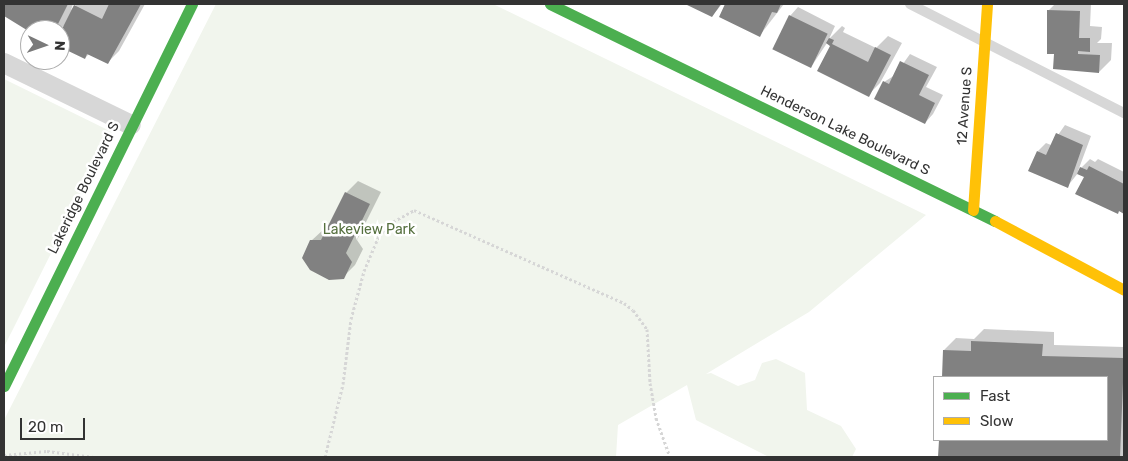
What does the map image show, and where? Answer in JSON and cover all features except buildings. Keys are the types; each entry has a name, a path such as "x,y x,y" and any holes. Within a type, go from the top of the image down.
{"street":[{"name":"Lakeridge Boulevard S","path":"4,386 192,4"},
{"name":"Henderson Lake Boulevard S","path":"550,4 973,210 1124,290"},
{"name":"12 Avenue S","path":"973,210 987,4"},
{"path":"4,63 131,125"}],"lane":[{"path":"910,4 1124,112"}],"path":[{"path":"325,457 343,384 350,319 364,271 379,236 396,219 414,210 624,303 634,310 647,330 650,383 656,418 670,457"},
{"path":"4,455 47,451 94,457"}],"green space":[{"name":"Lakeview Park","path":"216,4 493,4 926,215 809,312 706,374 711,373 738,386 755,380 762,363 776,359 805,373 807,410 841,426 856,449 852,457 769,457 696,420 687,385 618,425 616,457 4,457 4,420"},
{"path":"4,79 112,132 4,347"}],"traffic: fast":[{"path":"4,386 192,4"},
{"path":"550,4 995,221"}],"traffic: slow":[{"path":"973,210 987,4"},
{"path":"995,221 1124,290"}]}
